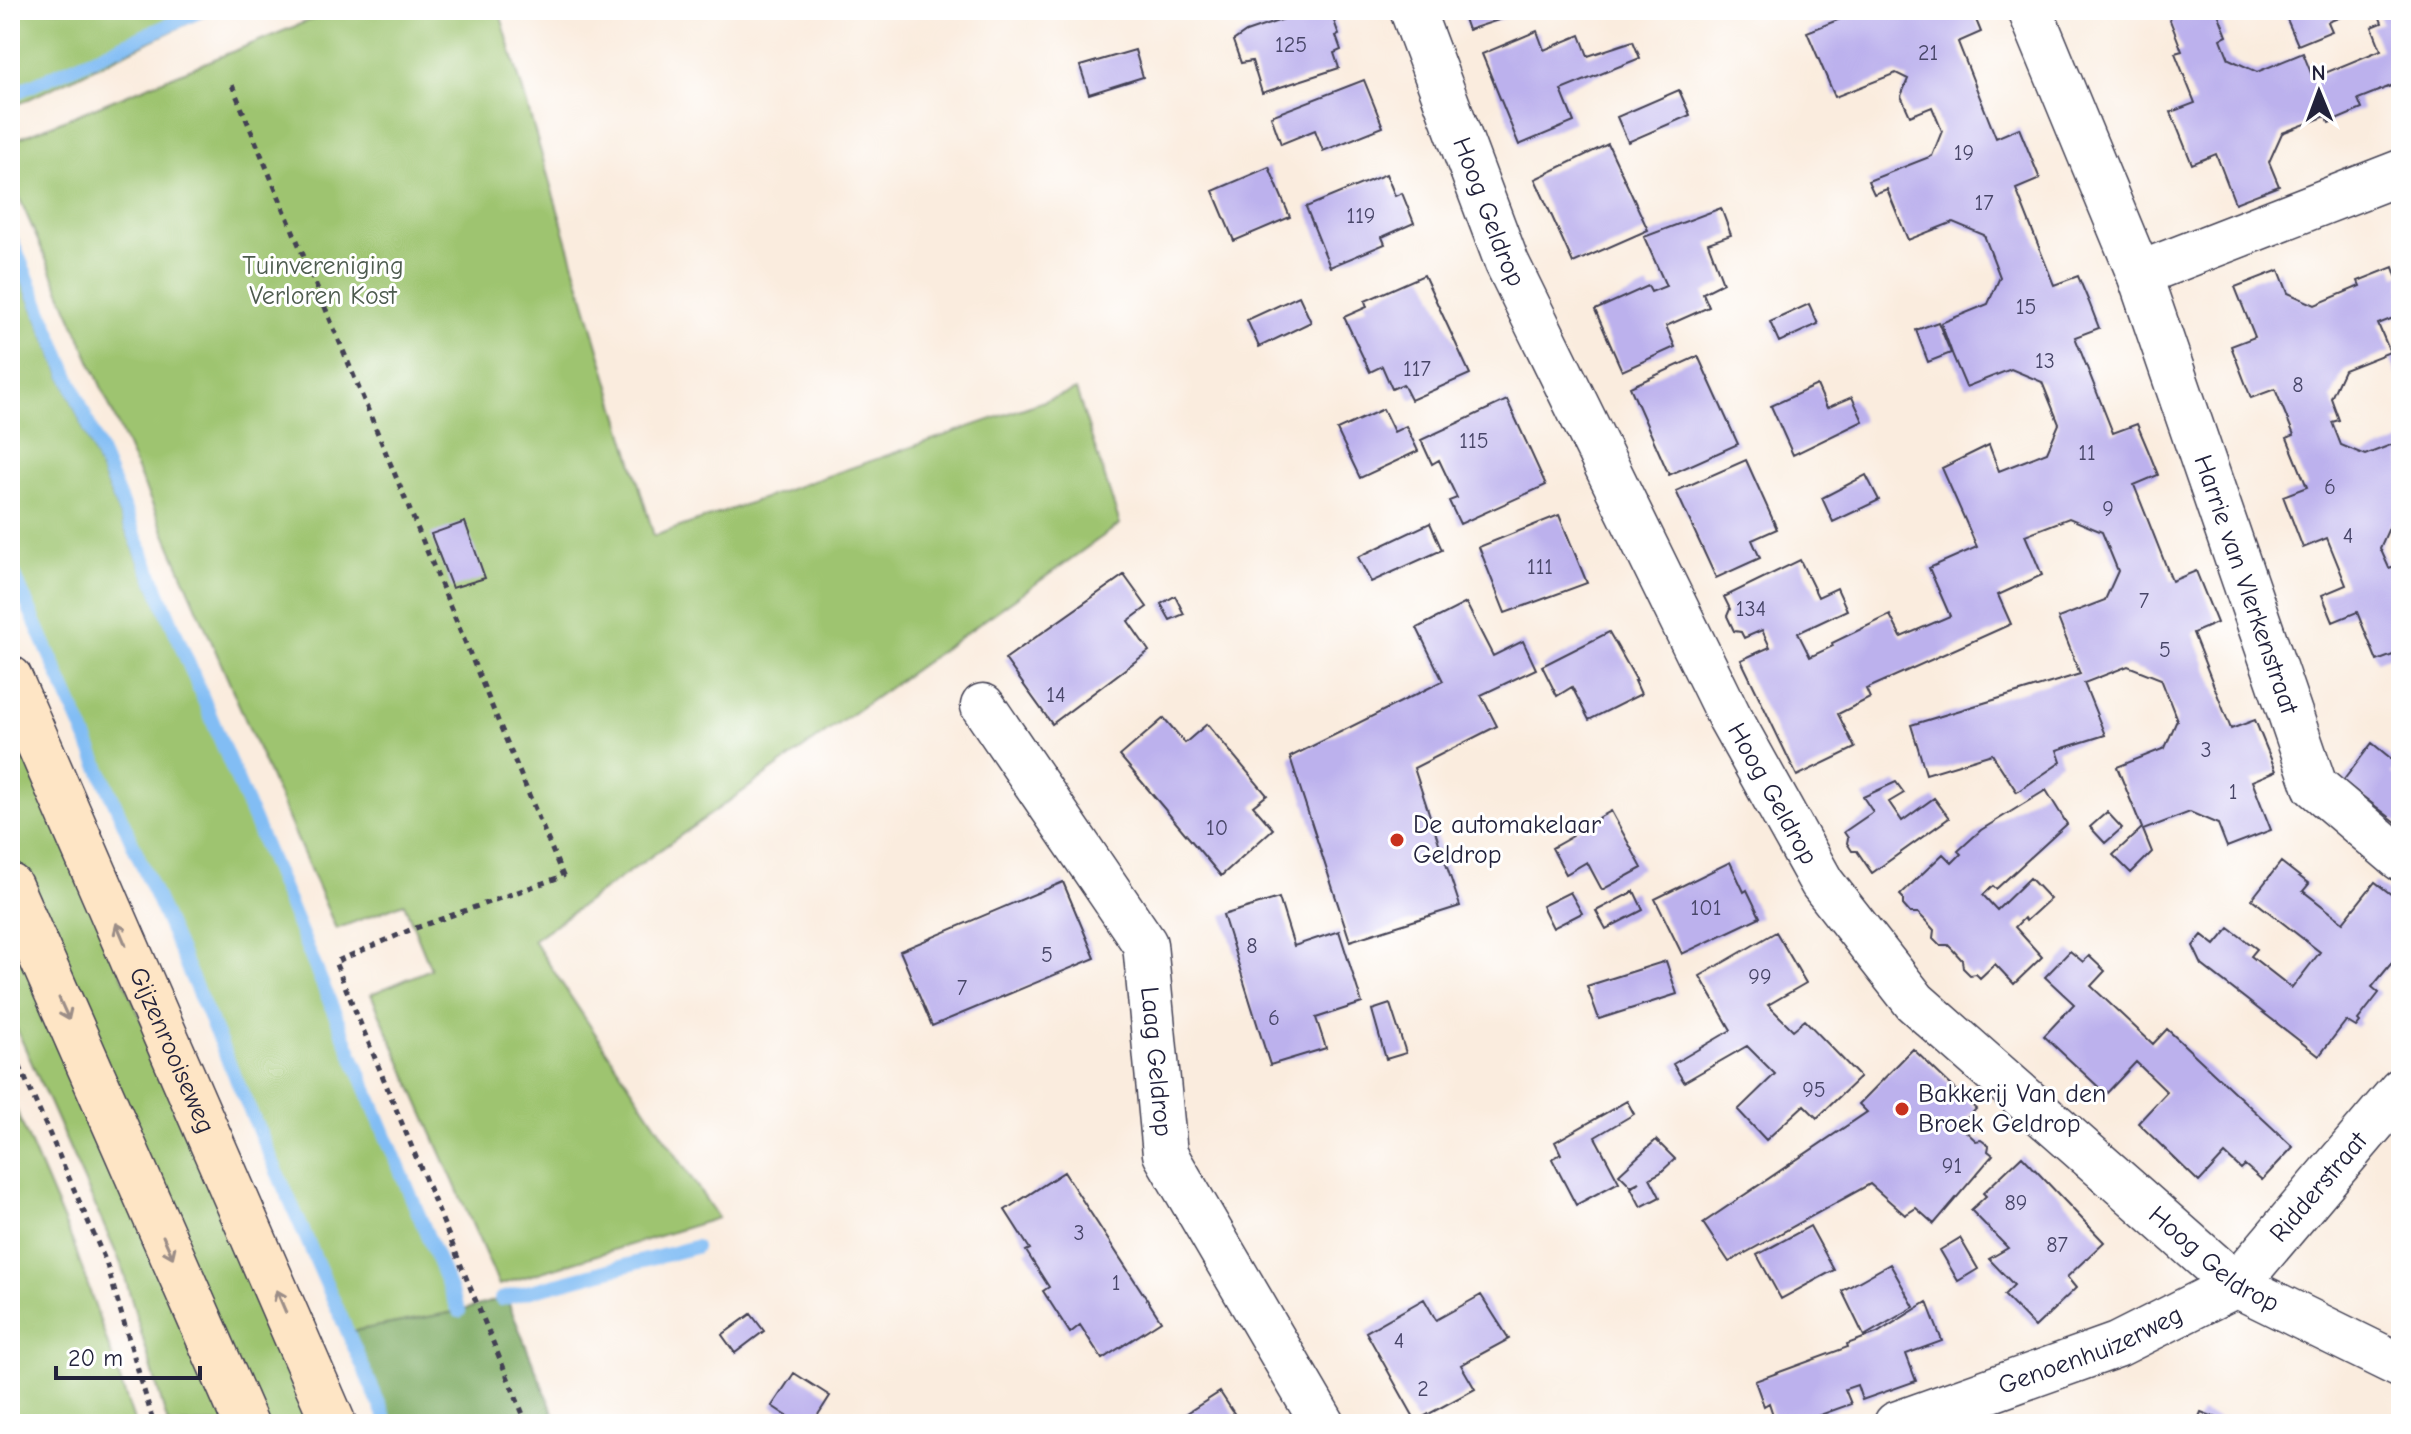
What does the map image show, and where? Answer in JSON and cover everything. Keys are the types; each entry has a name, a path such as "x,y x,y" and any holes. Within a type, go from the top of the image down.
{"main road":[{"name":"Gijzenrooiseweg","path":"10,678 334,1424"},
{"path":"10,886 246,1424"}],"street":[{"name":"Hoog Geldrop","path":"1412,10 1507,263 1729,716 1822,883 1915,1002 2236,1285 2401,1366"},
{"name":"Harrie van Vlerkenstraat","path":"2030,10 2139,274 2315,786 2401,859"},
{"path":"2139,274 2401,172"},
{"name":"Laag Geldrop","path":"983,706 1145,944 1165,1154 1323,1424"},
{"name":"Ridderstraat","path":"2236,1285 2401,1090"},
{"name":"Genoenhuizerweg","path":"1896,1424 2117,1345 2236,1285"}],"path":[{"path":"232,85 563,876 410,930 335,962 527,1424"},
{"path":"10,1044 106,1262 154,1424"}],"green space":[{"path":"10,10 216,10 10,108"},
{"name":"Tuinvereniging Verloren Kost","path":"335,10 499,10 654,536 1076,390 1120,524 533,940 718,1218 499,1285 371,994 431,969 404,903 336,929 10,176 10,142"},
{"path":"10,253 460,1311 343,1333 10,575"},
{"path":"10,719 318,1424 261,1424 10,846"},
{"path":"10,925 229,1424 168,1424 121,1264 10,1014"},
{"path":"10,1096 74,1245 135,1424 10,1424"},
{"path":"506,1297 558,1424 382,1424 343,1333 460,1311"}],"building":[{"path":"1310,10 1330,10 1339,35 1336,36 1341,50 1334,53 1339,68 1262,93 1252,61 1241,63 1233,41 1246,32"},
{"path":"1461,10 1526,10 1526,11 1468,30"},
{"path":"1863,10 1972,10 1981,32 1958,42 1996,138 2019,128 2040,179 2016,189 2054,285 2078,276 2089,302 2099,328 2075,337 2113,433 2137,424 2158,475 2134,485 2172,581 2196,571 2217,623 2193,633 2231,729 2255,720 2276,771 2252,781 2271,830 2227,847 2218,824 2190,812 2143,830 2152,852 2131,873 2113,855 2142,828 2117,767 2165,748 2177,720 2161,679 2128,666 2084,683 2105,735 2057,750 2061,762 2017,792 1992,754 1926,774 1911,725 2080,674 2058,618 2105,600 2118,571 2102,532 2069,518 2025,535 2042,575 1998,595 2011,624 1866,689 1870,698 1838,714 1855,748 1797,776 1741,660 1770,647 1762,630 1744,638 1741,632 1734,631 1727,616 1730,609 1724,597 1800,560 1818,597 1837,588 1847,610 1798,633 1810,657 1890,615 1901,637 1950,616 1929,568 1977,547 1942,468 1989,445 1999,471 2047,452 2059,424 2042,382 2011,369 1966,387 1953,356 1941,323 1988,304 2000,277 1984,235 1953,222 1908,240 1887,189 1874,194 1868,181 1932,156 1942,131 1932,107 1910,116 1901,96 1908,79 1896,73 1835,97 1807,32"},
{"path":"2166,10 2219,10 2227,36 2221,39 2229,59 2257,72 2303,53 2313,78 2381,50 2372,27 2382,23 2377,10 2401,10 2401,82 2358,99 2362,109 2329,123 2326,116 2282,133 2269,162 2279,186 2235,203 2216,154 2192,164 2171,112 2195,103 2175,53 2182,51"},
{"path":"2283,10 2358,10 2328,22 2332,31 2298,45"},
{"path":"1537,31 1544,50 1580,35 1588,56 1633,41 1640,58 1561,90 1574,122 1519,145 1482,54"},
{"path":"1135,50 1143,77 1089,94 1080,66"},
{"path":"1364,80 1383,127 1323,151 1315,130 1281,144 1271,116"},
{"path":"1679,90 1690,115 1628,142 1617,117"},
{"path":"1608,144 1648,230 1573,263 1535,179"},
{"path":"1269,167 1290,217 1234,241 1213,191"},
{"path":"1386,174 1395,196 1402,193 1414,223 1382,237 1385,244 1330,267 1306,207"},
{"path":"1721,208 1731,235 1708,243 1723,283 1703,293 1709,307 1666,326 1675,347 1622,371 1595,310 1648,286 1651,292 1666,286 1644,237"},
{"path":"2393,267 2396,276 2401,274 2401,315 2378,324 2390,352 2344,370 2331,398 2339,420 2332,422 2341,445 2365,455 2401,441 2401,518 2392,521 2380,548 2389,568 2401,564 2401,652 2377,661 2357,612 2333,622 2322,595 2346,585 2327,538 2303,548 2283,496 2307,487 2287,438 2294,435 2275,389 2251,398 2231,346 2255,337 2235,287 2279,270 2288,293 2315,305 2360,286 2358,281"},
{"path":"1424,275 1470,374 1411,400 1403,384 1392,389 1382,366 1370,372 1344,317 1367,307 1365,301"},
{"path":"1299,296 1311,322 1259,347 1247,320"},
{"path":"1809,304 1818,324 1779,342 1770,322"},
{"path":"1938,322 1951,353 1928,362 1916,330"},
{"path":"2401,354 2401,386 2390,358"},
{"path":"1698,356 1738,444 1669,475 1630,387"},
{"path":"1817,385 1827,408 1852,397 1863,421 1793,455 1771,406"},
{"path":"1507,400 1546,485 1460,524 1449,501 1457,498 1439,460 1432,464 1421,440"},
{"path":"1383,409 1394,432 1406,426 1418,451 1360,478 1337,430"},
{"path":"1746,460 1777,529 1752,540 1760,558 1716,578 1676,491"},
{"path":"1866,475 1879,500 1833,522 1822,498"},
{"path":"1559,515 1587,583 1505,613 1479,547"},
{"path":"465,522 485,578 452,588 431,534"},
{"path":"1430,523 1442,550 1371,582 1358,557"},
{"path":"1124,575 1147,607 1128,621 1149,651 1052,724 1005,659"},
{"path":"1175,596 1184,614 1170,620 1161,604"},
{"path":"1466,603 1493,656 1523,641 1536,669 1481,695 1497,726 1414,768 1460,906 1350,941 1290,757 1443,681 1417,628"},
{"path":"1609,632 1637,681 1641,694 1589,720 1572,687 1557,696 1542,666"},
{"path":"1164,718 1185,743 1207,724 1267,795 1253,806 1273,829 1221,876 1120,756"},
{"path":"2372,743 2399,765 2392,774 2401,780 2401,826 2343,781"},
{"path":"1896,782 1904,793 1889,802 1902,821 1934,798 1949,818 1872,873 1857,851 1852,851 1844,832 1873,812 1863,797"},
{"path":"2046,790 2067,824 1996,889 1993,886 1983,895 1997,910 2030,878 2050,899 2015,927 2042,957 2014,984 1995,964 1980,978 1976,974 1970,975 1963,968 1962,960 1948,945 1940,945 1933,938 1934,930 1925,920 1918,913 1910,913 1903,905 1900,895 1943,854 1952,863 1961,854 1958,851 1981,830"},
{"path":"1611,811 1642,868 1602,890 1587,862 1566,874 1552,848 1573,836 1571,833"},
{"path":"2107,812 2122,828 2105,843 2090,827"},
{"path":"1730,862 1760,917 1682,954 1655,899"},
{"path":"2281,862 2309,884 2303,891 2343,922 2375,882 2401,902 2401,956 2399,954 2372,987 2379,993 2356,1027 2346,1021 2319,1056 2202,965 2193,946 2202,935 2215,945 2229,928 2257,949 2251,956 2292,988 2320,952 2252,899"},
{"path":"1063,882 1095,958 932,1026 900,951"},
{"path":"1634,891 1643,910 1606,929 1596,911"},
{"path":"1570,892 1582,913 1553,928 1542,906"},
{"path":"1279,898 1294,946 1339,931 1362,1003 1316,1018 1326,1048 1270,1065 1223,915"},
{"path":"1776,932 1806,983 1768,1005 1793,1030 1805,1020 1860,1077 1817,1118 1804,1105 1766,1140 1738,1110 1775,1074 1747,1046 1684,1082 1673,1064 1731,1030 1700,976"},
{"path":"2070,951 2083,962 2089,956 2105,971 2091,986 2153,1044 2167,1029 2293,1147 2262,1180 2245,1165 2241,1169 2225,1154 2199,1182 2138,1123 2167,1092 2136,1062 2106,1094 2044,1036 2074,1004 2045,977"},
{"path":"1666,961 1677,994 1599,1019 1587,986"},
{"path":"1390,1004 1406,1053 1386,1059 1372,1010"},
{"path":"1913,1049 1976,1109 1960,1126 1976,1141 1981,1140 1989,1146 1988,1151 1993,1155 1934,1224 1916,1208 1905,1215 1870,1184 1729,1262 1703,1223 1867,1112 1859,1104"},
{"path":"1627,1101 1634,1114 1595,1137 1619,1182 1576,1205 1552,1159 1561,1154 1555,1142"},
{"path":"1656,1140 1675,1159 1650,1178 1660,1197 1641,1207 1631,1188 1639,1182 1631,1186 1619,1174"},
{"path":"2022,1156 2104,1242 2067,1277 2076,1288 2035,1327 2004,1295 2014,1285 1989,1259 2008,1248 1971,1210 1986,1196 1983,1193"},
{"path":"1064,1172 1161,1321 1102,1359 1080,1325 1070,1333 1043,1291 1049,1287 1005,1210"},
{"path":"1810,1226 1834,1270 1781,1299 1757,1255"},
{"path":"1960,1238 1978,1269 1958,1281 1940,1250"},
{"path":"1890,1264 1914,1307 1864,1336 1842,1291"},
{"path":"1481,1295 1509,1339 1461,1365 1475,1389 1416,1421 1366,1332 1424,1299 1436,1320"},
{"path":"1927,1302 1942,1341 1906,1354 1916,1381 1862,1400 1857,1385 1845,1389 1851,1404 1795,1424 1776,1424 1769,1403 1764,1406 1755,1381 1848,1347 1847,1344 1877,1333"},
{"path":"751,1314 764,1331 735,1353 722,1335"},
{"path":"794,1373 830,1396 812,1424 799,1424 772,1406"},
{"path":"1220,1392 1241,1424 1170,1424"},
{"path":"2201,1412 2233,1424 2196,1424"}],"waterway":[{"path":"10,95 203,10"},
{"path":"10,236 459,1311"},
{"path":"10,565 388,1424"},
{"path":"501,1299 695,1247"}],"place":[{"name":"De automakelaar Geldrop","path":"1397,840"},
{"name":"Bakkerij Van den Broek Geldrop","path":"1902,1109"}]}
